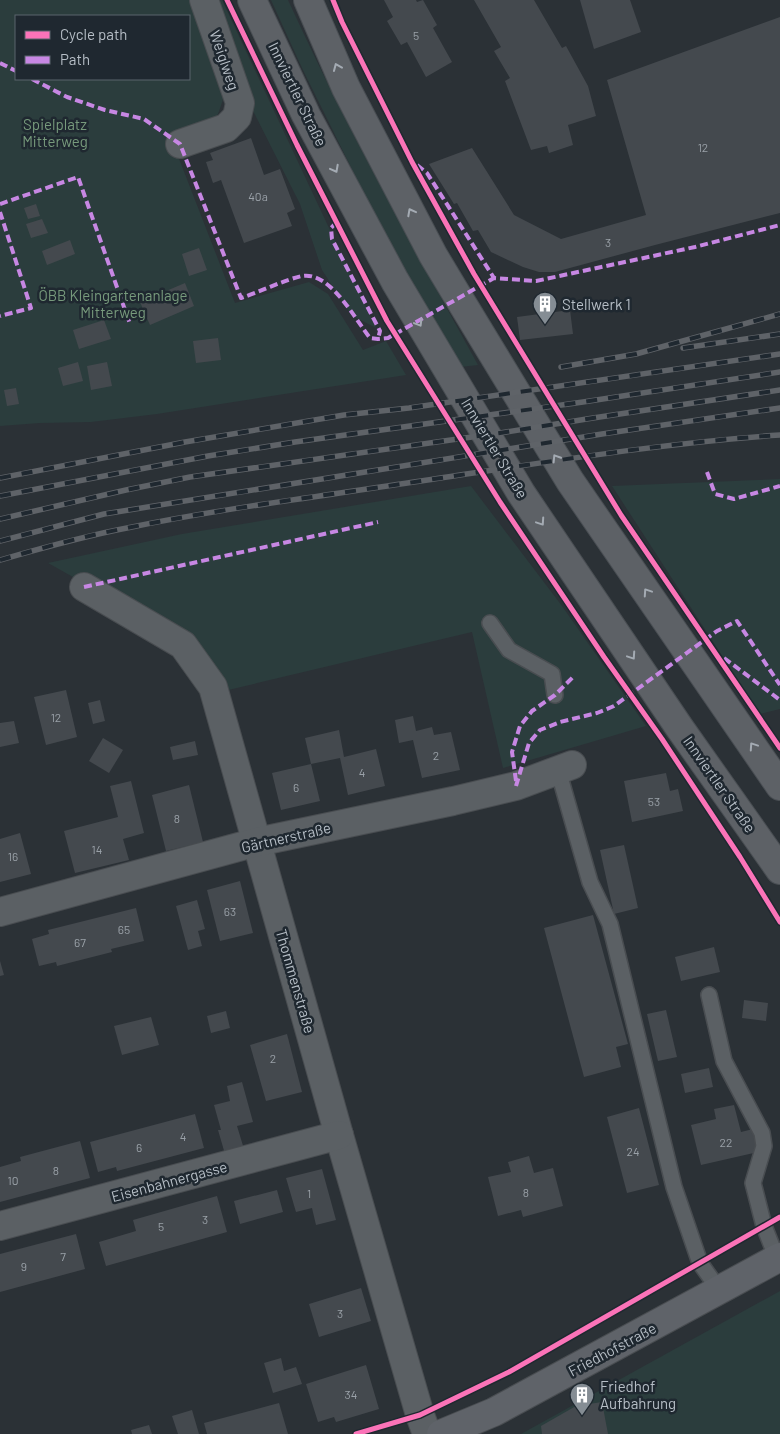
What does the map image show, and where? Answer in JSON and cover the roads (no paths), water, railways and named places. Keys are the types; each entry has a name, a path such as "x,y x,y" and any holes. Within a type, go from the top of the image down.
{"main road":[{"name":"Innviertler Straße","path":"252,0 306,115 395,282 521,493 674,720 780,870"},
{"path":"308,0 346,88 433,255 452,287 570,481 780,786"}],"street":[{"name":"Weiglweg","path":"180,144 226,128 237,116 240,103 204,0"},
{"name":"Thommenstraße","path":"84,587 183,645 213,688 339,1135 427,1434"},
{"name":"Gärtnerstraße","path":"0,912 257,842 507,788 565,768"},
{"name":"Eisenbahnergasse","path":"0,1226 339,1135"},
{"name":"Friedhofstraße","path":"441,1434 494,1412 778,1258"}],"lane":[{"path":"490,623 509,650 552,674 555,695"},
{"path":"565,768 590,882 610,924 674,1187 700,1263 720,1291"},
{"path":"709,995 724,1061 762,1133 764,1146 753,1183 764,1226 778,1258"}],"railway":[{"path":"561,367 636,354 780,314"},
{"path":"683,348 780,334"},
{"path":"0,478 185,442 344,415 409,408 780,354"},
{"path":"0,496 208,456 295,442 583,402 780,372"},
{"path":"0,519 190,477 500,433 780,390"},
{"path":"0,541 104,514 602,434 780,408"},
{"path":"0,560 111,531 237,508 600,454 780,435"}],"place":[{"name":"Stellwerk 1","path":"545,325"},
{"name":"Friedhof Aufbahrung","path":"582,1416"}],"park label":[{"name":"Spielplatz Mitterweg","path":"55,132"},
{"name":"ÖBB Kleingartenanlage Mitterweg","path":"113,304"}]}
